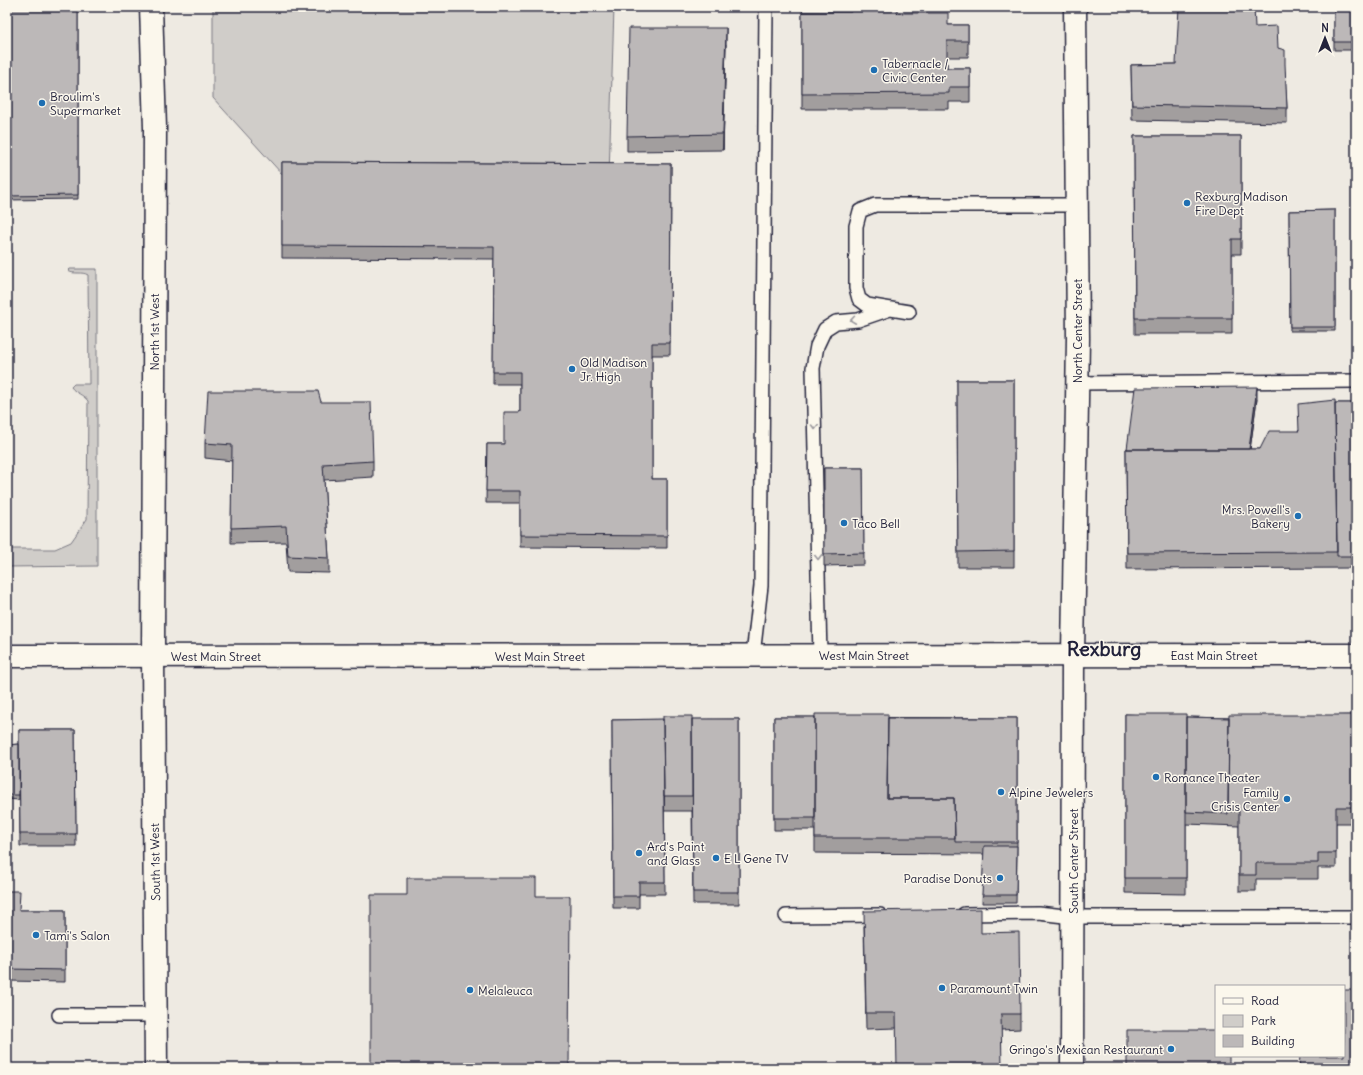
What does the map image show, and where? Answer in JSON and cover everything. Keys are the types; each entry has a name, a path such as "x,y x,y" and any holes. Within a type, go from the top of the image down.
{"street":[{"name":"North 1st West","path":"151,7 155,128 153,656"},
{"name":"North Center Street","path":"1073,655 1077,383 1075,7"},
{"name":"East Main Street","path":"1073,655 1356,654"},
{"name":"West Main Street","path":"7,656 1073,655"},
{"name":"South Center Street","path":"1072,1068 1073,655"},
{"name":"South 1st West","path":"153,656 156,1068"}],"lane":[{"path":"753,655 761,586 766,7"},
{"path":"909,312 867,305 859,299 856,288 856,226 860,211 875,205 1077,205"},
{"path":"820,655 813,368 817,346 825,329 836,322 858,320 890,309"},
{"path":"1077,383 1356,381"},
{"path":"950,914 1038,913 1073,917 1356,917"},
{"path":"786,916 895,914"},
{"path":"59,1014 156,1015"}],"green space":[{"path":"213,7 614,7 609,176 282,174 213,98"},
{"path":"70,269 97,269 97,566 7,567 7,549 55,549 71,542 87,519 88,401 71,387 74,384 89,384 88,275 70,272 68,271"}],"building":[{"name":"Broulim's Supermarket","path":"7,7 78,7 78,195 7,196"},
{"name":"Tabernacle / Civic Center","path":"851,7 897,7 897,13 948,13 948,25 968,25 968,41 947,41 947,68 970,68 970,87 949,87 949,93 802,94 802,12 851,12"},
{"path":"1179,7 1254,7 1255,27 1277,26 1278,48 1285,50 1287,108 1132,105 1131,65 1176,64"},
{"path":"1334,7 1356,7 1356,42 1334,42"},
{"path":"629,28 726,28 723,134 627,136"},
{"name":"Rexburg Madison Fire Dept","path":"1134,136 1241,136 1241,239 1232,239 1232,318 1135,318"},
{"name":"Old Madison Jr. High","path":"282,162 671,164 670,343 652,343 652,479 667,479 667,536 520,535 520,491 486,491 487,444 504,444 504,412 520,412 520,372 493,372 494,247 282,246"},
{"path":"1335,210 1335,327 1290,327 1289,211"},
{"path":"957,380 1014,380 1014,551 958,552"},
{"path":"1257,387 1249,449 1127,449 1135,388"},
{"path":"208,391 318,391 321,402 371,402 373,461 323,464 329,558 288,556 286,526 231,528 232,445 205,443"},
{"path":"1335,400 1337,552 1127,553 1126,449 1260,449 1269,431 1299,431 1298,404"},
{"path":"1335,403 1356,403 1356,556 1337,556"},
{"name":"Taco Bell","path":"824,468 863,468 864,553 824,554"},
{"path":"815,714 888,714 887,798 954,798 955,838 815,838"},
{"name":"Romance Theater","path":"1125,714 1186,714 1186,878 1125,878"},
{"path":"1229,715 1356,715 1356,807 1336,807 1336,853 1318,853 1318,863 1256,863 1256,875 1239,875 1239,811 1228,811"},
{"path":"663,716 692,716 692,796 664,796"},
{"path":"774,717 815,717 815,818 774,818"},
{"path":"1186,717 1229,718 1228,814 1186,812"},
{"path":"888,718 1017,718 1017,842 955,842 954,798 887,798"},
{"name":"Ard's Paint and Glass","path":"663,719 665,882 639,882 639,896 613,896 612,720"},
{"name":"E L Gene TV","path":"692,719 739,719 739,892 693,892"},
{"path":"19,730 75,730 76,834 20,834"},
{"path":"19,744 19,795 7,795 7,745"},
{"name":"Paradise Donuts","path":"984,846 1017,846 1016,895 982,895"},
{"name":"Melaleuca","path":"407,878 536,878 536,896 570,896 569,1068 371,1068 371,895 407,895"},
{"name":"Tami's Salon","path":"7,891 20,891 19,910 65,910 65,970 7,969"},
{"name":"Paramount Twin","path":"981,909 981,933 1019,932 1020,1014 1001,1014 1002,1068 897,1068 896,1013 866,1013 864,911"},
{"path":"1345,990 1356,990 1356,1068 1299,1068 1300,1057 1345,1057"},
{"name":"Gringo's Mexican Restaurant","path":"1127,1030 1215,1030 1215,1057 1229,1057 1229,1068 1127,1068"}],"place":[{"name":"Tabernacle / Civic Center","path":"874,70"},
{"name":"Broulim's Supermarket","path":"42,103"},
{"name":"Rexburg Madison Fire Dept","path":"1187,203"},
{"name":"Old Madison Jr. High","path":"572,369"},
{"name":"Mrs. Powell's Bakery","path":"1298,516"},
{"name":"Taco Bell","path":"844,523"},
{"name":"Romance Theater","path":"1156,777"},
{"name":"Alpine Jewelers","path":"1001,792"},
{"name":"Family Crisis Center","path":"1287,799"},
{"name":"Ard's Paint and Glass","path":"639,853"},
{"name":"E L Gene TV","path":"716,858"},
{"name":"Paradise Donuts","path":"1000,878"},
{"name":"Tami's Salon","path":"36,935"},
{"name":"Paramount Twin","path":"942,988"},
{"name":"Melaleuca","path":"470,990"},
{"name":"Gringo's Mexican Restaurant","path":"1171,1049"}],"district":[{"name":"Rexburg","path":"1104,648"}]}
